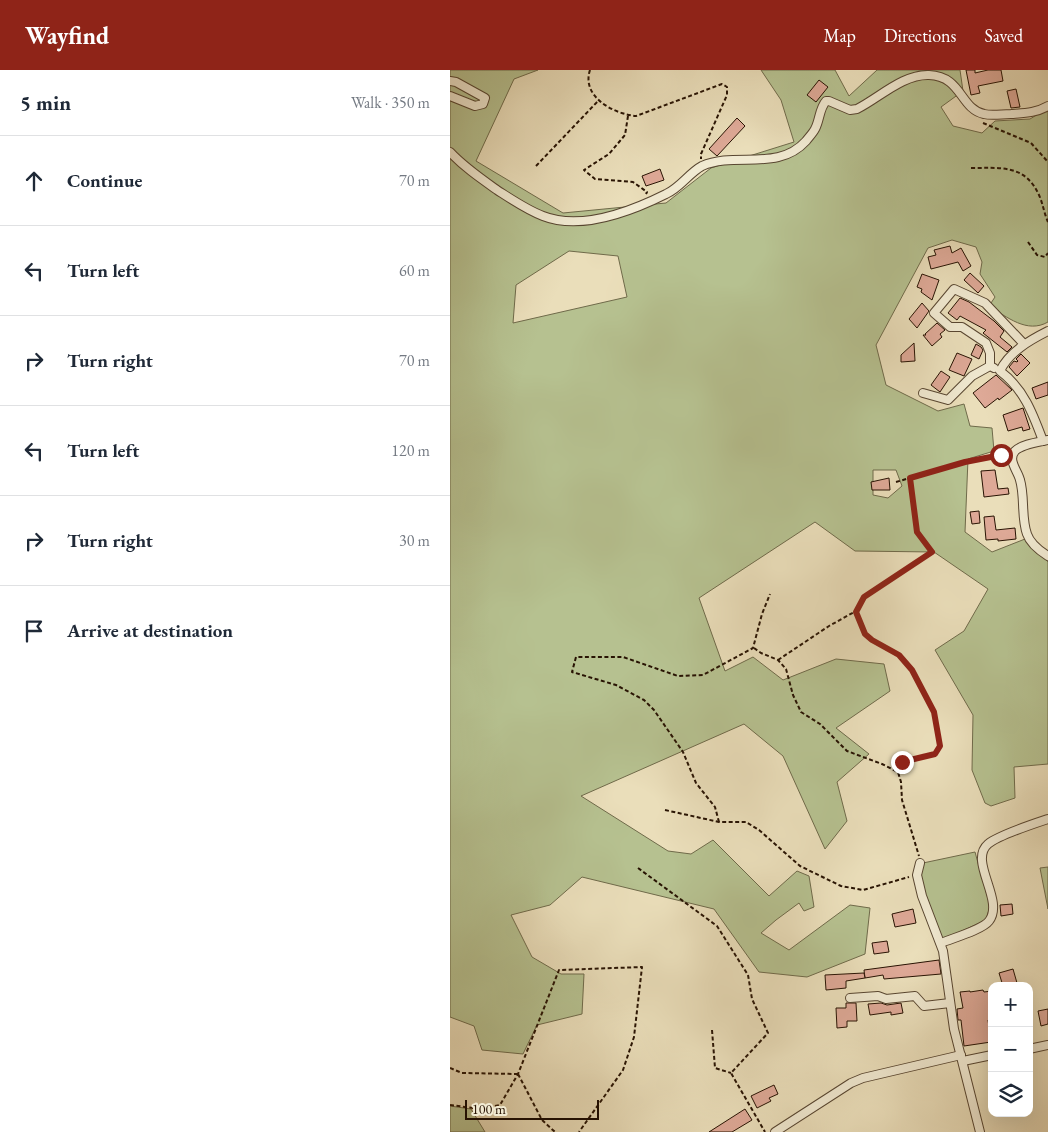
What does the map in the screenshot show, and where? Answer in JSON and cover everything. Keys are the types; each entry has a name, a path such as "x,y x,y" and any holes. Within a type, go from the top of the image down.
{"street":[{"path":"450,152 462,165 505,195 543,216 566,221 585,221 614,215 668,194 702,167 723,162 787,156 805,142 815,130 822,105 826,101 850,110 857,109 897,85 921,76 942,77 951,81 974,110 983,114 1029,113 1048,106"},
{"path":"450,80 485,98 484,104 475,106 450,96"},
{"path":"990,366 990,353 986,343 962,327 950,327 934,313 954,289 985,303 1024,344"},
{"path":"1000,371 1003,365 1024,344 1048,330"},
{"path":"990,366 1009,378 1023,393 1046,440 1022,448 1016,451 1012,457 1020,480 1027,534 1040,550 1048,556"},
{"path":"923,393 948,400 972,376 990,366"},
{"path":"941,943 983,926 990,920 993,912 993,903 982,860 982,851 988,843 1026,826 1048,819"},
{"path":"920,863 917,875 922,896 941,943 954,1029 980,1132"},
{"path":"850,998 878,996 886,999 915,996 924,1006 950,1004"},
{"path":"1033,1048 1048,1045"},
{"path":"775,1132 851,1083 863,1078 962,1058 988,1055"},
{"path":"788,1123 791,1132"}],"path":[{"path":"590,70 588,73 591,91 598,101 628,116 636,116 722,84 727,87 727,95 701,154 702,167"},
{"path":"536,166 598,101"},
{"path":"974,110 976,120 1031,144 1048,162"},
{"path":"628,116 625,135 609,154 584,170 595,179 633,182 647,192 643,204"},
{"path":"971,168 1005,168 1020,173 1033,184 1040,197 1048,222"},
{"path":"1028,242 1037,255 1045,257 1048,253"},
{"path":"896,482 965,462 1001,455 1012,457"},
{"path":"778,660 829,626 856,612 864,597 932,552 917,532 910,478"},
{"path":"719,822 715,807 696,783 683,752 654,710 644,700 616,685 572,672 576,657 623,657 678,676 703,675 753,648 762,614 770,594"},
{"path":"856,612 865,634 899,655 912,670 934,712 940,746 935,754 902,762 898,772 901,782 902,800 918,849 920,863"},
{"path":"753,648 778,660 786,668 793,694 801,712 820,724 847,751 898,772"},
{"path":"665,810 719,822 746,822 759,830 800,866 841,886 863,890 917,875"},
{"path":"638,868 717,926 748,975 752,999 768,1033 731,1073"},
{"path":"450,1105 481,1109 500,1105 518,1074 559,970 642,967 634,1037 623,1070 579,1132"},
{"path":"712,1030 715,1068 731,1073 765,1132"},
{"path":"450,1068 462,1073 518,1074"},
{"path":"518,1074 542,1120 555,1132"}],"green space":[{"path":"450,70 538,70 514,79 476,161 563,213 666,203 711,168 794,142 781,100 761,70 835,70 849,96 877,70 960,70 963,91 941,107 953,126 982,133 995,121 1030,119 1048,108 1048,322 1032,326 1017,323 989,306 995,297 980,274 982,262 976,247 952,240 928,248 876,345 886,385 938,411 964,404 970,426 992,428 994,451 968,459 965,532 992,552 1025,539 1048,562 1048,764 1014,767 1015,798 991,806 985,803 972,770 973,715 935,650 964,631 988,589 934,552 855,551 815,522 699,598 725,671 753,657 783,680 836,659 884,664 890,691 836,728 869,754 837,782 847,821 825,849 783,756 744,724 581,796 668,851 691,854 713,840 769,896 797,871 809,876 814,907 804,911 799,903 761,933 789,950 850,905 870,908 865,954 807,977 759,972 714,909 582,877 550,905 511,915 532,957 561,974 584,974 582,1014 537,1025 523,1054 482,1050 474,1026 450,1017","holes":["569,251 618,256 627,297 513,323 516,285","873,470 896,470 902,486 888,498 873,495"]},
{"path":"975,852 990,906 986,920 942,940 920,878 923,863"},
{"path":"1048,867 1048,909 1040,868"},
{"path":"450,1106 471,1109 485,1132 450,1132"}],"building":[{"path":"966,70 975,70 975,73 1001,70 1003,81 978,86 980,93 971,95"},
{"path":"819,80 828,87 816,102 807,95"},
{"path":"1016,89 1020,107 1011,108 1007,91"},
{"path":"737,118 745,126 717,156 709,149"},
{"path":"660,169 664,180 646,186 642,176"},
{"path":"950,246 952,253 961,248 971,266 963,271 958,262 931,269 928,257 936,255 934,250"},
{"path":"970,273 984,286 978,293 964,280"},
{"path":"922,274 939,280 932,300 921,292 922,289 917,287"},
{"path":"960,298 969,302 1004,331 1000,337 1012,347 1007,352 983,333 986,330 960,316 957,320 948,313"},
{"path":"922,303 929,311 917,328 909,319"},
{"path":"937,323 945,330 940,334 942,337 932,346 923,335 926,335"},
{"path":"914,343 915,361 901,362 901,355"},
{"path":"976,344 983,350 979,359 971,355"},
{"path":"957,353 972,359 964,376 949,370"},
{"path":"1021,354 1030,363 1017,376 1009,367 1014,361 1018,361 1016,359"},
{"path":"941,371 950,377 940,392 931,385"},
{"path":"996,375 1012,390 985,408 973,393"},
{"path":"1048,382 1048,395 1036,399 1032,388"},
{"path":"1023,408 1030,429 1023,431 1022,427 1008,431 1003,415"},
{"path":"995,470 998,489 1008,488 1009,494 984,497 981,471"},
{"path":"889,478 890,490 872,490 871,482"},
{"path":"979,511 980,523 972,524 970,512"},
{"path":"994,516 996,530 1015,528 1016,539 986,540 984,517"},
{"path":"1012,904 1013,914 1001,916 1000,905"},
{"path":"913,909 916,923 895,927 892,914"},
{"path":"887,941 889,952 874,954 872,943"},
{"path":"939,960 941,974 884,979 883,975 865,978 864,970"},
{"path":"1013,969 1017,982 1002,982 999,973"},
{"path":"864,973 865,978 846,981 846,988 826,990 825,975"},
{"path":"983,990 984,992 988,992 988,1042 964,1046 961,1020 958,1020 957,1009 963,1008 960,992"},
{"path":"846,1003 856,1003 857,1021 847,1021 847,1027 837,1028 836,1008 846,1008"},
{"path":"881,1003 887,1005 901,1003 903,1013 891,1015 891,1012 870,1015 868,1004"},
{"path":"1048,1009 1048,1024 1041,1026 1038,1011"},
{"path":"774,1085 778,1094 769,1098 771,1101 757,1108 751,1096"},
{"path":"745,1109 752,1120 732,1132 709,1132"}],"route":[{"path":"902,762 935,754 940,746 934,712 912,670 899,655 865,634 856,612 864,597 932,552 917,532 910,478 965,462 1001,455"}]}
